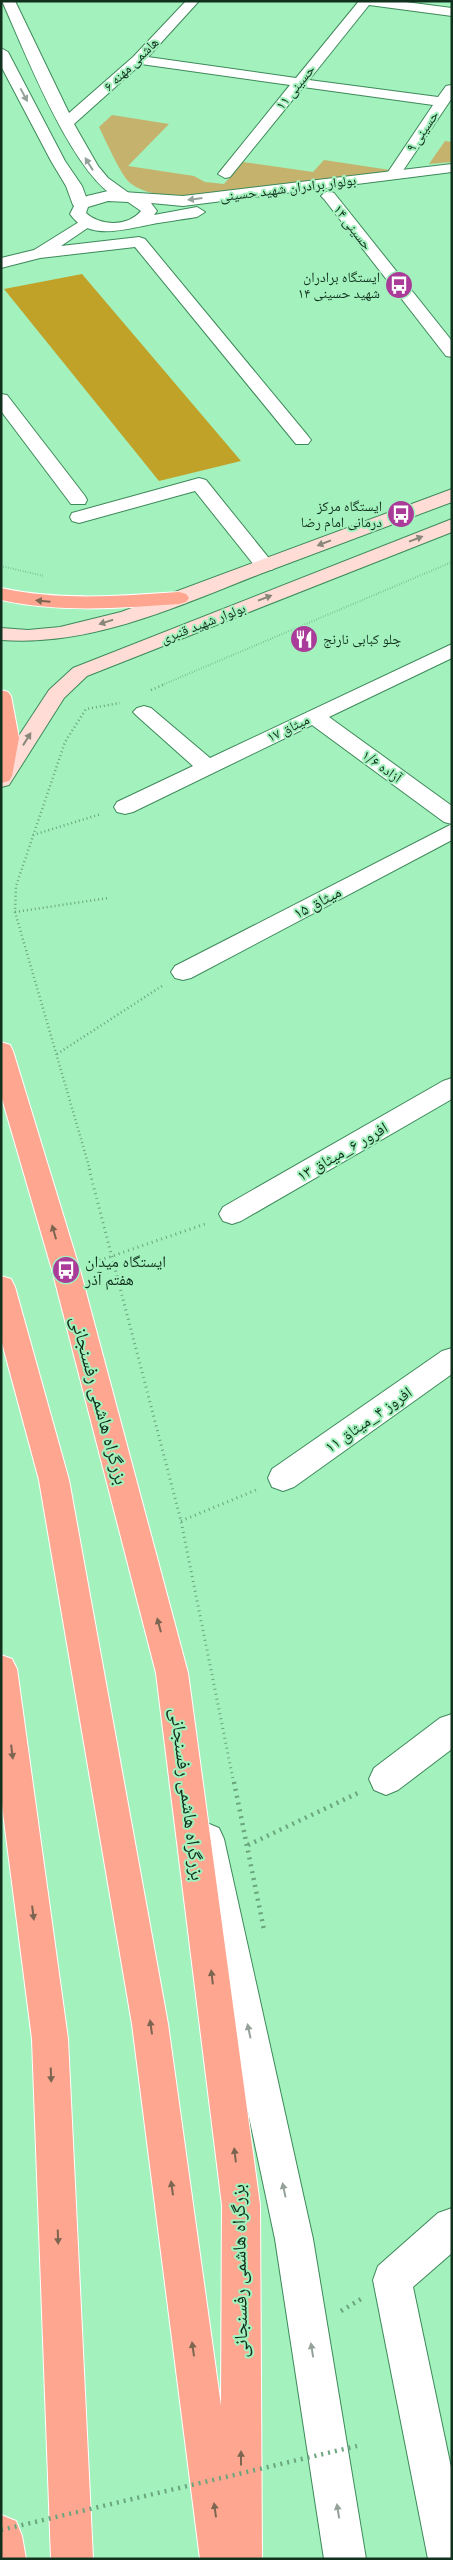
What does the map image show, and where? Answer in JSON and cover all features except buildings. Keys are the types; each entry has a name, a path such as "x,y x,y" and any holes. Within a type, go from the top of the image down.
{"highway":[{"path":"1,594 41,602 87,604 179,598"},
{"path":"1,696 8,738 1,776"},
{"name":"بزرگراه هاشمی رفسنجانی","path":"1,1051 66,1270 172,1673 242,2205 241,2559"},
{"path":"1,1287 54,1480 150,2024 221,2559"},
{"path":"1,1669 50,2039 72,2559"},
{"path":"1,2536 4,2559"}],"main road":[{"name":"بولوار شهید قنبری","path":"1,634 48,635 91,626 179,598 452,495"},
{"name":"بولوار شهید قنبری","path":"1,780 56,694 80,672 452,525"}],"street":[{"name":"هاشمی مهنه ۶","path":"66,123 138,60 193,1"},
{"path":"366,1 452,12"},
{"name":"حسینی ۱۱","path":"225,174 366,1"},
{"path":"10,7 66,123 92,168 103,181 125,196 146,204 149,211 146,217 137,222"},
{"path":"1,52 58,161 74,186 81,205 78,214 87,222 40,253"},
{"path":"138,60 442,102"},
{"name":"حسینی ۹","path":"393,175 452,87"},
{"name":"بولوار برادران شهید حسینی","path":"81,205 100,198 125,196 183,200 452,168"},
{"name":"بولوار برادران شهید حسینی","path":"87,222 103,226 121,226 190,213 452,180"},
{"name":"حسینی ۱۴","path":"329,196 452,352"},
{"path":"1,263 40,253 139,242 302,440"},
{"path":"1,399 79,509 199,484 265,566"},
{"name":"میثاق ۱۷","path":"124,807 452,650"},
{"path":"144,712 208,767"},
{"name":"آزاده ۱/۶","path":"313,716 452,816"},
{"name":"میثاق ۱۵","path":"183,972 452,831"},
{"name":"افرور ۶_میثاق ۱۳","path":"232,1214 451,1088"},
{"name":"افروز ۴_میثاق ۱۱","path":"283,1478 452,1359"},
{"path":"172,1673 294,2239 345,2559"},
{"path":"386,1780 452,1729"},
{"path":"449,2559 392,2280 452,2227"}],"path":[{"path":"148,691 452,562"},
{"path":"121,703 86,709 64,742 16,886 15,912 114,1257 180,1521 248,1845 264,1933"},
{"path":"32,835 124,807"},
{"path":"15,912 108,898"},
{"path":"57,1054 183,972"},
{"path":"66,1270 114,1257 232,1214"},
{"path":"180,1521 283,1478"},
{"path":"248,1845 386,1780"},
{"path":"356,2437 359,2456"},
{"path":"1,2530 357,2446"}],"shaded area":[{"path":"112,115 169,124 128,166 194,176 205,182 224,184 243,162 313,172 324,160 390,170 388,172 197,197 153,193 144,191 129,182 118,165 99,127"},
{"path":"445,141 452,142 452,162 429,164"},
{"path":"82,274 241,461 159,481 4,289"}],"place":[{"name":"ایستگاه برادران شهید حسینی ۱۴","path":"399,285"},
{"name":"ایستگاه مرکز درمانی امام رضا","path":"401,514"},
{"name":"چلو کبابی نارنج","path":"304,639"},
{"name":"ایستگاه میدان هفتم آذر","path":"66,1270"}]}
